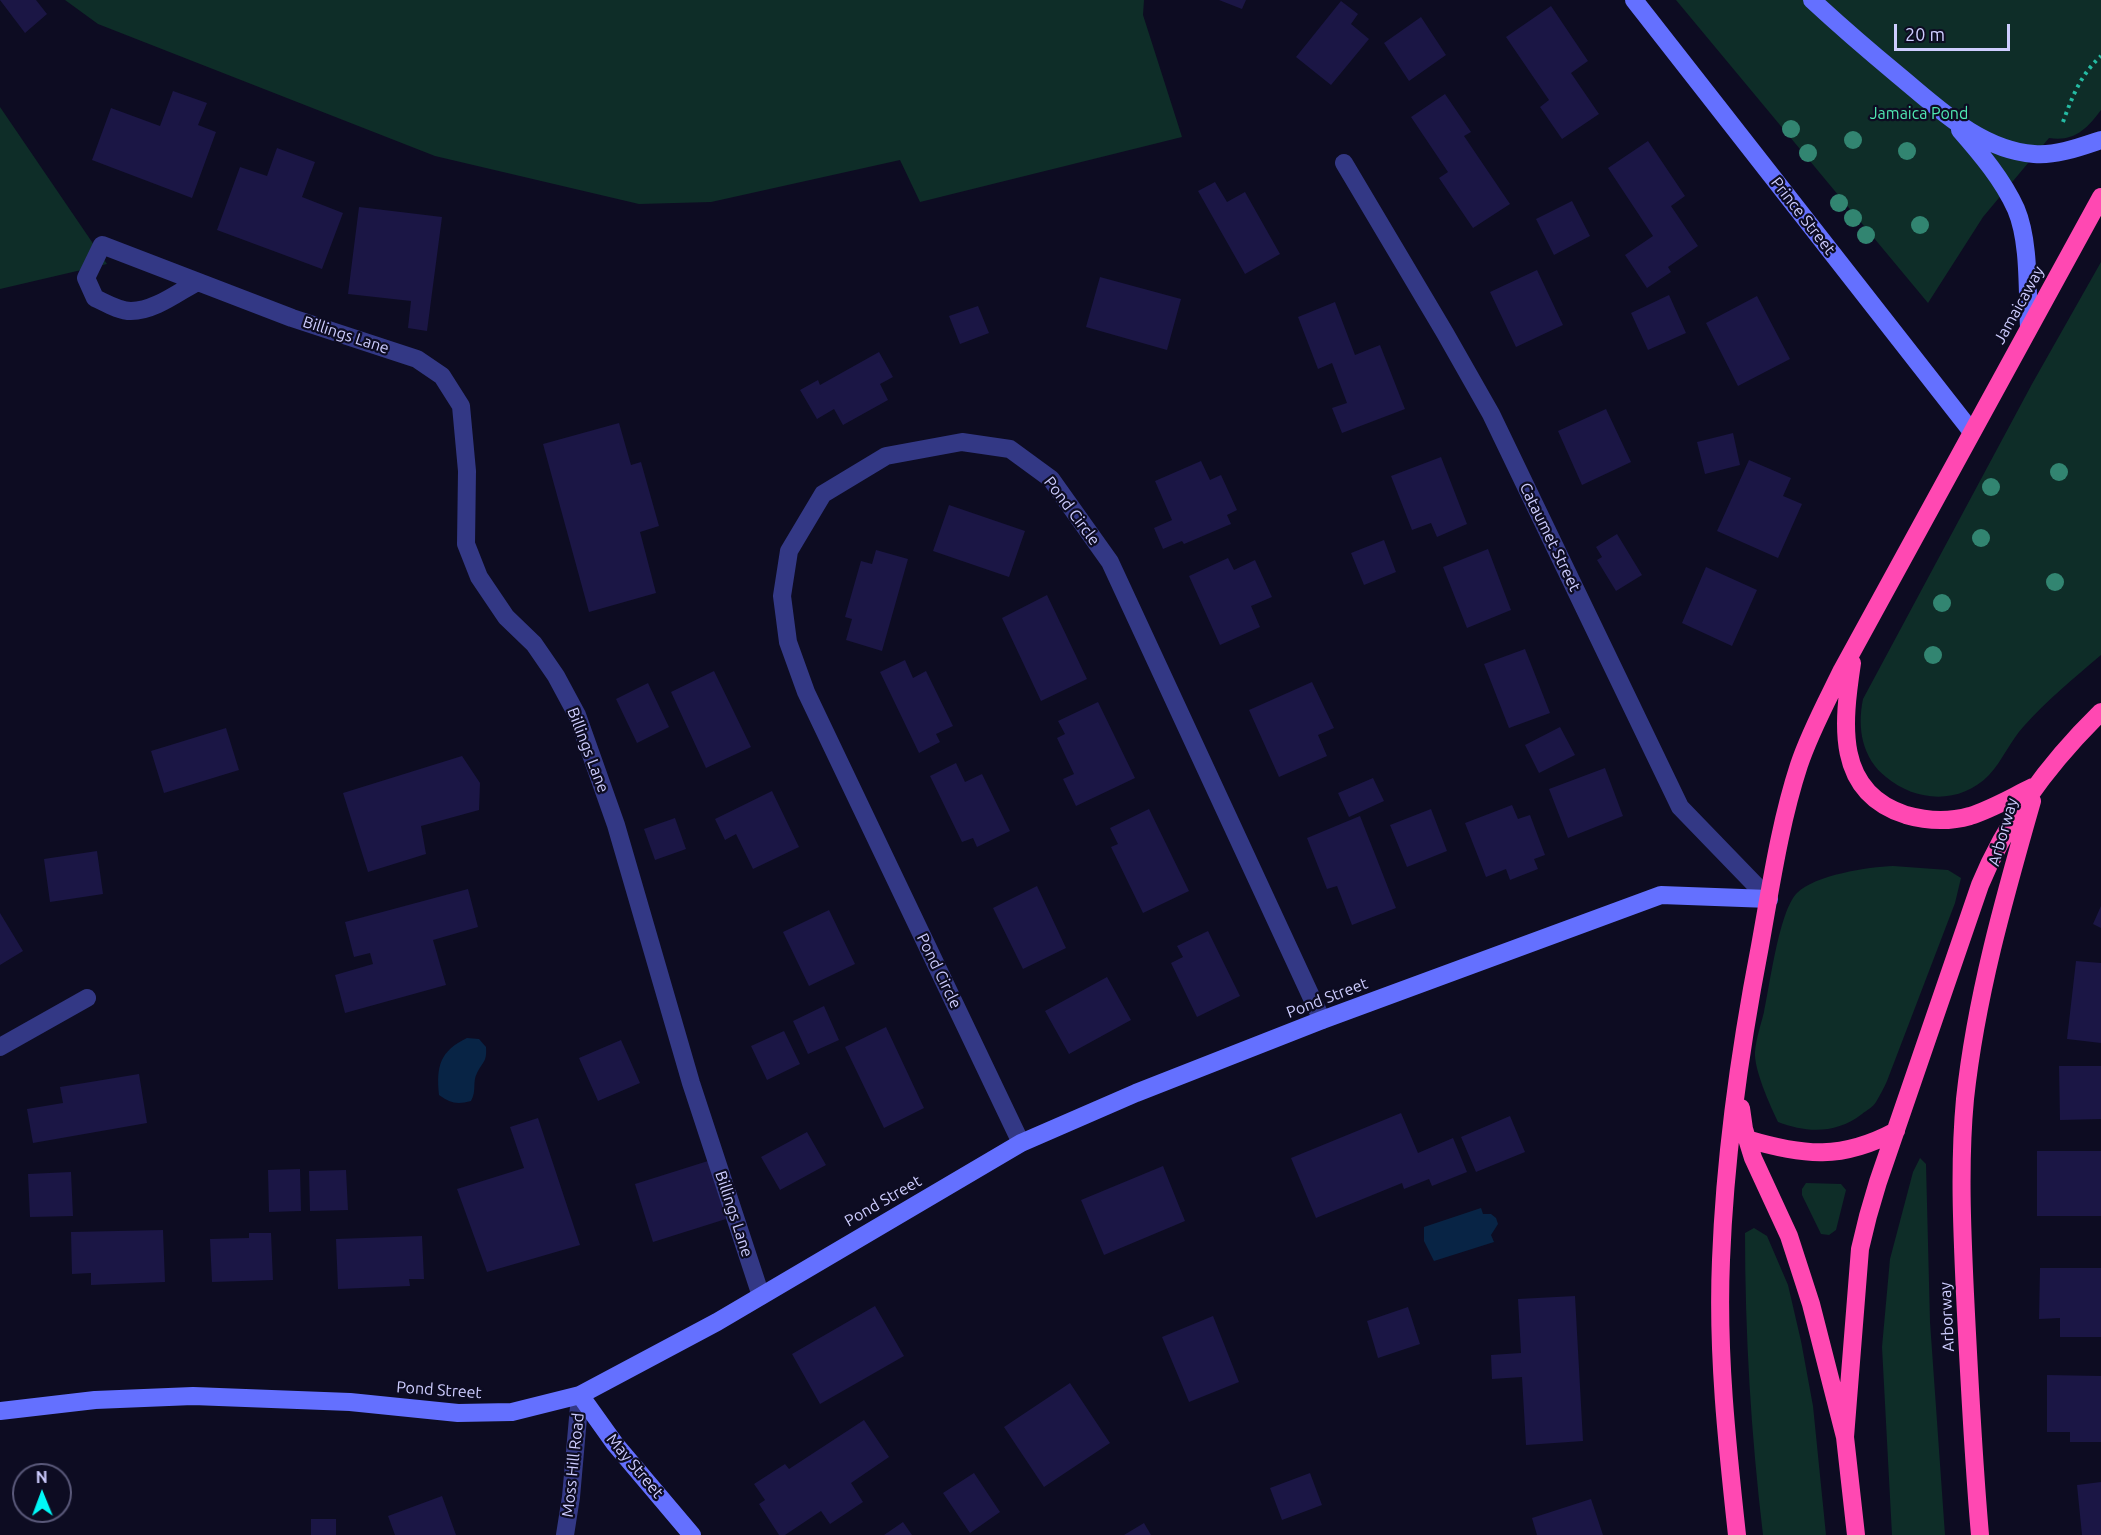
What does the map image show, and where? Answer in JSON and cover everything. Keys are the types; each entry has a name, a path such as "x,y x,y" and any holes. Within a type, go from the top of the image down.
{"highway":[{"name":"Jamaicaway","path":"1972,432 2101,197"},
{"name":"Arborway","path":"1737,1535 1725,1403 1721,1261 1727,1176 1743,1048 1786,810 1799,766 1819,715 1972,432"},
{"path":"1853,649 1845,712 1846,741 1854,772 1868,794 1896,812 1915,818 1938,820 1970,816 2037,785 2101,712"},
{"name":"Arborway","path":"1845,1437 1860,1249 1868,1216 1984,875 2012,822 2037,785"},
{"name":"Arborway","path":"1980,1535 1971,1416 1964,1259 1962,1139 1965,1099 1990,958 2037,785"},
{"name":"Arborway","path":"1743,1048 1740,1094 1743,1123 1753,1158 1784,1224 1811,1304 1845,1437 1856,1535"},
{"path":"1747,1139 1791,1150 1839,1152 1879,1140 1896,1131"}],"street":[{"name":"Prince Street","path":"1634,0 1972,432"},
{"path":"1812,0 1946,116 1971,133 2014,150 2034,154 2056,153 2101,140"},
{"path":"1946,116 1995,175 2016,210 2024,248 2029,327"},
{"name":"Cataumet Street","path":"1344,163 1446,333 1491,414 1680,807 1769,898"},
{"name":"Billings Lane","path":"197,282 150,307 130,311 95,298 86,278 102,245 292,318 417,359 441,376 461,406 467,471 466,544 479,577 506,617 534,644 556,676 577,715 616,825 691,1083 761,1296"},
{"name":"Pond Circle","path":"1021,1143 806,692 788,642 782,596 789,551 823,494 886,456 962,442 1010,449 1051,478 1110,562 1322,1020"},
{"name":"Pond Street","path":"0,1411 95,1400 193,1396 350,1402 458,1413 501,1413 580,1395 717,1322 1021,1143 1136,1093 1322,1020 1661,895 1769,898"},
{"path":"0,1047 87,998"},
{"name":"Moss Hill Road","path":"565,1535 571,1497 580,1395"},
{"name":"May Street","path":"580,1395 615,1444 692,1535"}],"path":[{"path":"2060,129 2079,84 2101,56"}],"green space":[{"path":"65,0 1144,0 1143,15 1182,137 920,202 900,160 711,202 639,204 435,156 98,24"},
{"name":"Jamaica Pond","path":"1676,0 2101,0 2101,110 2079,133 2066,138 2049,138 1983,217 1928,303"},
{"path":"0,107 107,264 0,289"},
{"path":"2101,262 2101,655 2033,716 1994,769 1978,784 1965,791 1939,797 1911,792 1886,777 1871,761 1861,731 1863,699 2032,384"},
{"path":"1893,866 1948,870 1961,878 1955,903 1886,1084 1873,1105 1852,1121 1842,1125 1810,1130 1778,1122 1760,1078 1755,1052 1785,915 1797,893 1816,881 1856,870"},
{"path":"1920,1158 1926,1164 1930,1322 1945,1535 1892,1535 1882,1347 1890,1259 1913,1172"},
{"path":"1806,1183 1841,1184 1846,1190 1836,1230 1829,1235 1821,1234 1802,1195 1802,1189"},
{"path":"1754,1228 1767,1236 1788,1285 1813,1406 1826,1535 1763,1535 1752,1422 1746,1309 1745,1233"}],"water":[{"path":"467,1038 479,1039 486,1047 486,1056 476,1077 471,1101 454,1102 439,1095 439,1068 445,1054"},
{"path":"1481,1208 1483,1214 1491,1214 1496,1218 1498,1224 1491,1235 1494,1242 1434,1261 1424,1241 1424,1227"}],"building":[{"path":"0,0 36,0 47,14 25,33"},
{"path":"1219,0 1246,0 1242,9"},
{"path":"1341,1 1358,14 1351,24 1369,39 1331,85 1296,57"},
{"path":"1551,6 1588,61 1571,73 1599,114 1562,139 1540,107 1549,100 1506,37"},
{"path":"1421,17 1446,55 1409,81 1384,43"},
{"path":"173,91 207,103 198,125 216,132 192,198 92,160 111,108 160,126"},
{"path":"1445,94 1471,132 1464,136 1510,204 1473,228 1439,178 1448,172 1411,117"},
{"path":"1648,141 1685,196 1671,206 1698,246 1668,267 1671,272 1647,288 1625,255 1653,236 1608,168"},
{"path":"277,148 315,162 302,197 343,213 322,269 217,230 240,167 267,176"},
{"path":"1215,182 1227,202 1245,192 1280,254 1245,274 1198,191"},
{"path":"1572,201 1590,236 1554,255 1536,219"},
{"path":"359,207 442,217 427,331 408,328 411,301 348,294"},
{"path":"1537,270 1563,325 1516,347 1490,292"},
{"path":"1100,277 1181,299 1167,350 1086,327"},
{"path":"1669,295 1686,333 1648,350 1631,313"},
{"path":"1757,296 1790,359 1738,386 1706,323"},
{"path":"1335,302 1355,355 1380,345 1405,409 1342,433 1332,408 1347,403 1332,363 1318,369 1298,317"},
{"path":"978,306 989,333 960,344 949,316"},
{"path":"879,352 893,377 880,384 888,400 843,425 834,409 817,419 800,390 818,380 820,385"},
{"path":"1606,409 1631,462 1582,485 1558,431"},
{"path":"619,423 631,465 641,462 659,526 640,532 656,593 589,612 543,444"},
{"path":"1733,433 1740,465 1705,474 1697,442"},
{"path":"1441,457 1467,524 1437,537 1431,523 1412,530 1391,476"},
{"path":"1749,460 1791,478 1783,496 1802,504 1778,558 1717,531"},
{"path":"1201,461 1210,480 1221,475 1237,510 1227,515 1231,524 1184,544 1182,541 1163,549 1154,528 1172,520 1155,481"},
{"path":"949,505 1025,531 1009,577 933,551"},
{"path":"1617,534 1642,575 1616,591 1597,560 1602,557 1596,547"},
{"path":"1384,540 1396,572 1364,585 1351,553"},
{"path":"1488,549 1511,610 1467,628 1443,567"},
{"path":"876,550 908,559 882,651 846,640 852,619 845,617 861,561 872,564"},
{"path":"1228,558 1234,570 1255,560 1272,597 1251,606 1260,627 1220,645 1189,576"},
{"path":"1706,567 1757,590 1732,646 1682,623"},
{"path":"1047,595 1087,679 1041,701 1002,618"},
{"path":"1525,649 1550,713 1509,728 1484,664"},
{"path":"905,660 913,678 926,671 953,726 936,734 940,742 919,753 880,672"},
{"path":"714,671 751,747 706,768 671,692"},
{"path":"1312,682 1334,728 1318,735 1327,756 1279,777 1249,710"},
{"path":"648,683 669,727 637,743 616,699"},
{"path":"1098,702 1135,778 1076,806 1063,779 1074,774 1057,738 1065,734 1058,721"},
{"path":"1560,727 1575,755 1539,773 1525,745"},
{"path":"226,728 239,770 164,793 151,751"},
{"path":"462,756 480,783 479,810 421,826 426,854 368,872 343,793"},
{"path":"956,763 965,782 982,774 1010,831 977,847 973,838 962,842 930,776"},
{"path":"1605,768 1623,816 1568,838 1549,789"},
{"path":"1373,778 1384,801 1349,817 1338,793"},
{"path":"772,791 799,847 753,869 736,834 725,840 715,819"},
{"path":"1512,805 1518,819 1530,815 1545,855 1534,859 1538,869 1510,880 1506,869 1486,877 1465,823"},
{"path":"1149,809 1189,891 1143,913 1111,847 1118,844 1110,828"},
{"path":"1431,809 1447,851 1407,867 1390,825"},
{"path":"1360,816 1396,908 1352,925 1337,886 1327,889 1307,838"},
{"path":"675,818 686,849 655,860 644,829"},
{"path":"97,851 103,894 50,902 44,859"},
{"path":"1037,886 1066,948 1023,969 993,908"},
{"path":"468,889 478,927 433,940 446,985 345,1013 335,975 373,964 370,953 354,957 345,922"},
{"path":"2101,906 2101,928 2093,924"},
{"path":"829,910 855,964 809,986 783,932"},
{"path":"0,913 23,951 0,965"},
{"path":"1208,931 1240,996 1197,1017 1171,963 1183,957 1177,946"},
{"path":"2076,961 2101,963 2101,1043 2067,1039"},
{"path":"1107,977 1131,1020 1069,1054 1045,1011"},
{"path":"824,1006 839,1040 808,1054 793,1021"},
{"path":"886,1027 924,1108 884,1128 845,1047"},
{"path":"784,1031 800,1064 767,1080 751,1046"},
{"path":"621,1040 640,1083 598,1101 579,1058"},
{"path":"2059,1066 2101,1066 2101,1119 2060,1120"},
{"path":"139,1074 147,1123 33,1143 27,1109 63,1103 60,1087"},
{"path":"1401,1113 1418,1153 1453,1138 1467,1172 1432,1186 1429,1179 1404,1189 1402,1183 1316,1218 1291,1158"},
{"path":"1510,1116 1525,1152 1476,1172 1461,1137"},
{"path":"538,1118 580,1245 487,1272 457,1189 524,1168 510,1127"},
{"path":"807,1132 826,1165 780,1190 761,1157"},
{"path":"2037,1151 2101,1151 2101,1216 2037,1216"},
{"path":"708,1161 726,1219 653,1242 635,1184"},
{"path":"1163,1166 1185,1221 1104,1255 1081,1200"},
{"path":"300,1169 301,1211 269,1212 268,1170"},
{"path":"346,1170 348,1210 310,1211 309,1171"},
{"path":"71,1172 73,1216 30,1217 28,1174"},
{"path":"163,1230 165,1282 91,1285 91,1273 72,1274 71,1232"},
{"path":"249,1233 271,1233 273,1280 212,1282 210,1239 249,1238"},
{"path":"422,1236 424,1279 409,1279 410,1286 338,1289 336,1239"},
{"path":"2040,1268 2101,1268 2101,1337 2060,1337 2060,1318 2039,1319"},
{"path":"1575,1296 1583,1441 1526,1445 1522,1377 1492,1379 1491,1355 1521,1353 1518,1299"},
{"path":"875,1306 904,1356 820,1404 792,1354"},
{"path":"1408,1307 1420,1344 1378,1358 1367,1321"},
{"path":"1213,1316 1239,1382 1189,1402 1162,1337"},
{"path":"2047,1375 2101,1376 2101,1442 2070,1442 2070,1432 2047,1432"},
{"path":"1070,1383 1110,1443 1044,1487 1004,1427"},
{"path":"864,1420 889,1457 851,1483 863,1502 830,1524 821,1511 785,1535 779,1535 759,1504 765,1500 754,1484 785,1464 789,1469"},
{"path":"974,1473 1000,1512 970,1533 943,1493"},
{"path":"1310,1473 1322,1505 1282,1520 1270,1488"},
{"path":"2101,1482 2101,1535 2082,1535 2077,1485"},
{"path":"442,1496 456,1535 395,1535 388,1516"},
{"path":"1591,1499 1603,1535 1537,1535 1532,1518"},
{"path":"311,1519 336,1519 336,1535 311,1535"},
{"path":"903,1522 912,1535 884,1535"},
{"path":"1144,1523 1151,1535 1124,1535"}]}
